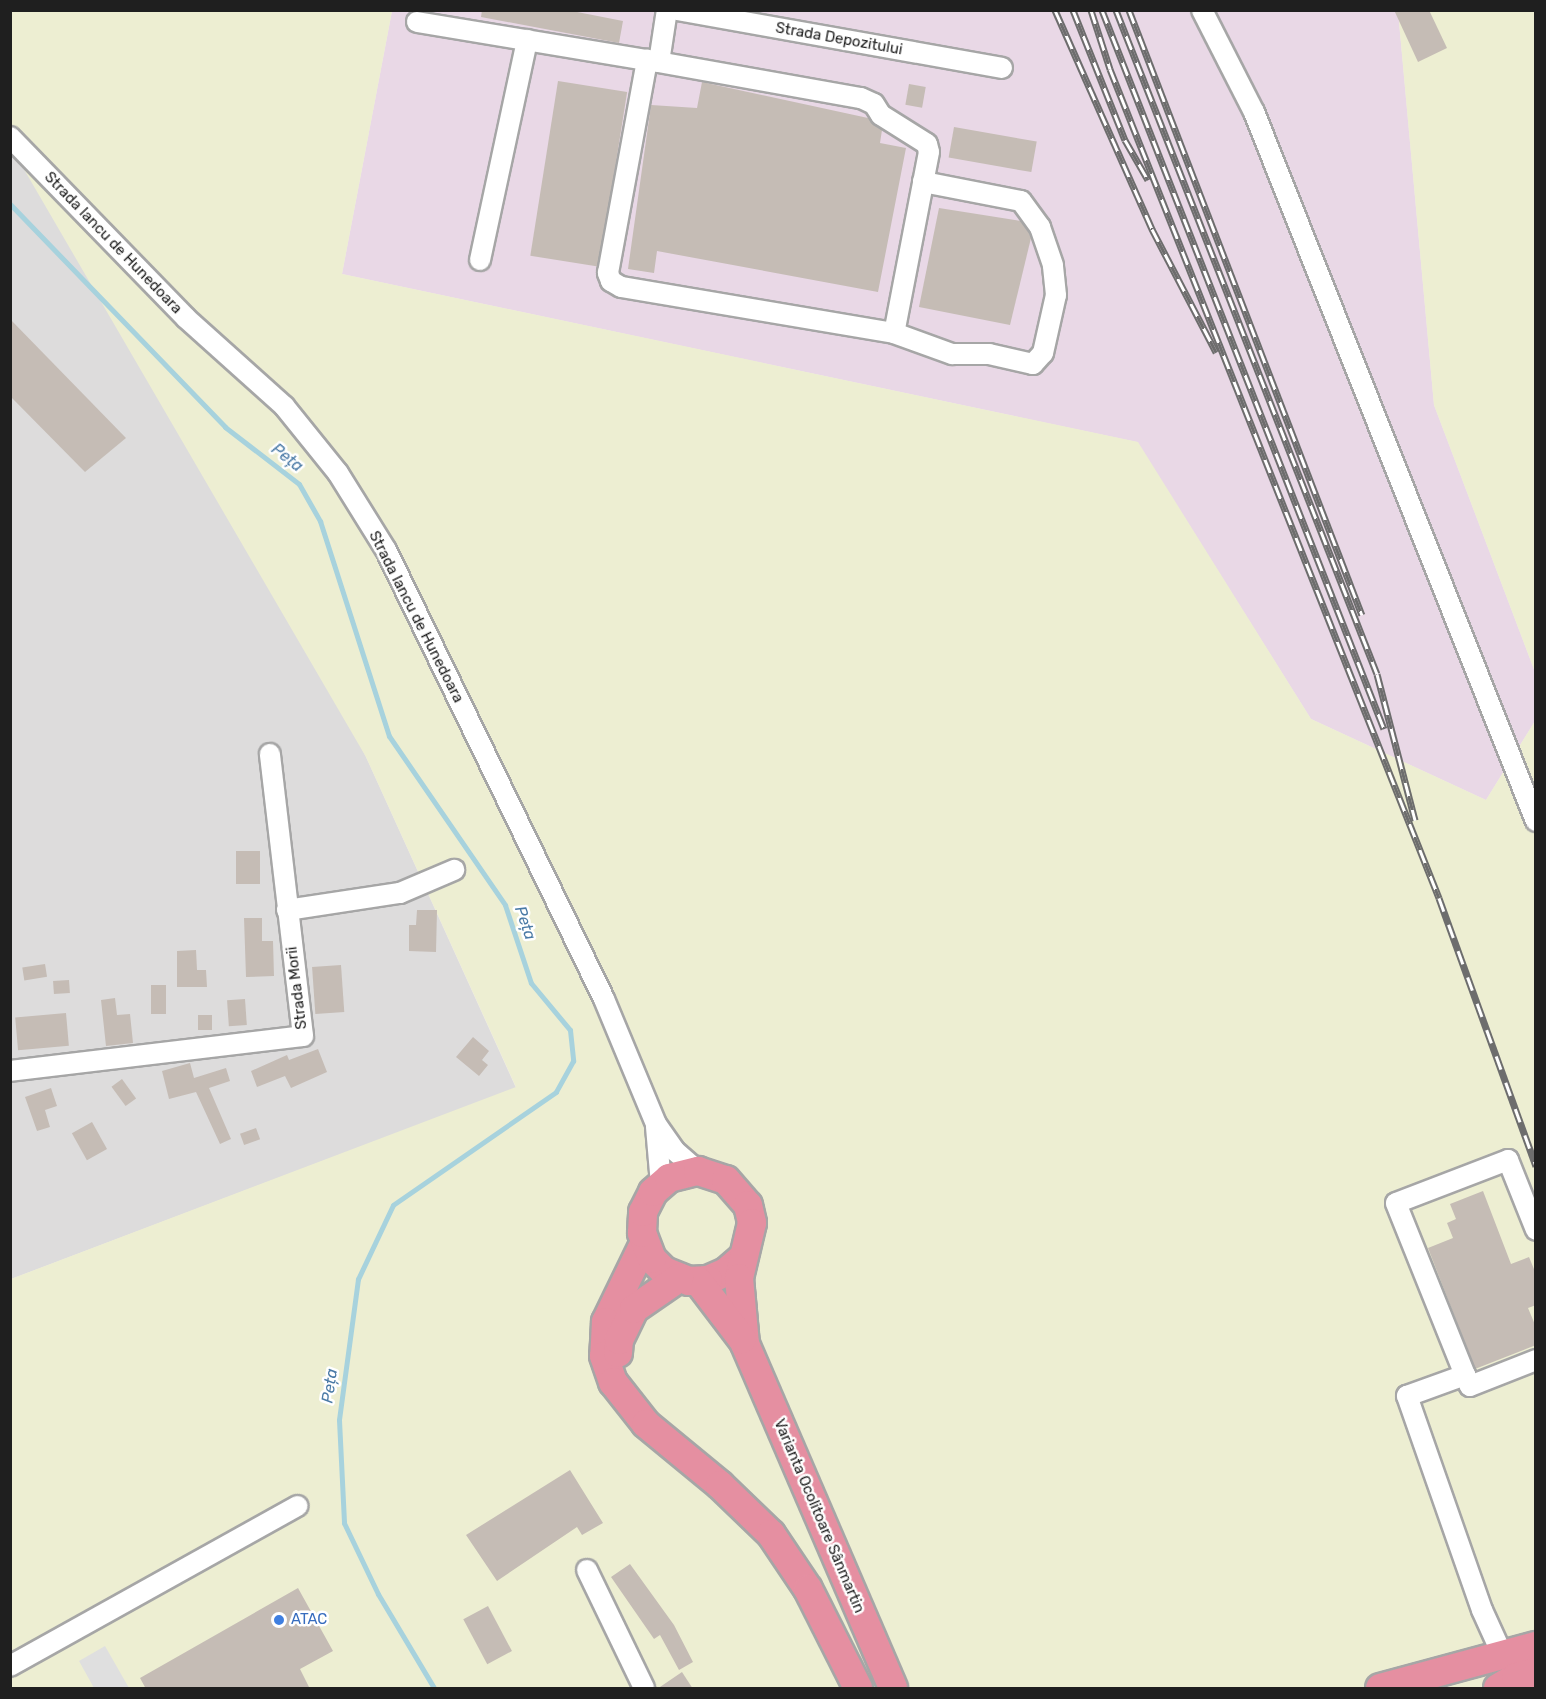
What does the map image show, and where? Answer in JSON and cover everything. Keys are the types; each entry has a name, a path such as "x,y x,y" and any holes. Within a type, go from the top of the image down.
{"highway":[{"path":"623,1396 617,1354 625,1324 644,1299 689,1280 718,1277 741,1259 750,1242 752,1223 748,1205 726,1180 698,1171 678,1174 660,1184 643,1212 644,1244 606,1322 604,1356 623,1396 646,1424 728,1492 771,1534 808,1589 838,1643 858,1689"},
{"path":"644,1244 658,1265 689,1280"},
{"name":"Varianta Ocolitoare Sânmartin","path":"741,1259 740,1309 745,1344 893,1689"},
{"name":"Varianta Ocolitoare Sânmartin","path":"689,1280 745,1344"},
{"path":"838,1643 849,1689"},
{"path":"1380,1689 1536,1646"},
{"path":"1437,1689 1536,1662"},
{"path":"1498,1689 1516,1677 1536,1672"}],"street":[{"path":"667,10 653,61 608,273 611,281 621,287 894,333 952,354 989,354 1033,364 1043,353 1056,295 1053,265 1040,227 1021,201 923,182"},
{"path":"1202,10 1254,112 1536,821"},
{"name":"Strada Depozitului","path":"687,11 1002,68"},
{"path":"417,22 653,61 874,104 881,115 927,144 929,152 894,333"},
{"path":"480,260 527,40"},
{"name":"Strada Iancu de Hunedoara","path":"10,137 186,318 284,406 338,473 386,550 604,999 656,1124 675,1151 698,1171"},
{"name":"Strada Morii","path":"10,1071 303,1036 270,754"},
{"path":"287,910 400,893 454,870"},
{"name":"Strada Iancu de Hunedoara","path":"656,1124 660,1184"},
{"path":"1536,1230 1508,1160 1396,1203 1470,1386 1536,1360"},
{"path":"1465,1375 1407,1396 1482,1610 1502,1654"},
{"path":"10,1666 297,1506"},
{"path":"587,1570 644,1689"}],"shaded area":[{"path":"392,11 1398,11 1434,405 1535,672 1535,721 1486,800 1311,719 1137,442 342,274"},
{"path":"10,54 366,757 516,1088 11,1279"},
{"path":"105,1646 129,1688 94,1688 79,1661"}],"green space":[{"path":"11,11 392,11 342,274 1138,442 1311,719 1486,800 1535,721 1535,1688 11,1688 11,1279 516,1087 366,757 11,147"},
{"path":"1398,11 1535,11 1535,672 1434,405"}],"building":[{"path":"482,10 567,10 623,21 619,43 481,17"},
{"path":"1394,10 1429,10 1447,48 1418,62"},
{"path":"558,81 627,92 599,267 530,256"},
{"path":"702,82 868,118 882,130 880,143 906,148 878,292 657,251 654,273 628,269 651,105 697,108"},
{"path":"909,84 926,87 922,108 905,105"},
{"path":"954,127 1037,142 1031,172 949,158"},
{"path":"939,208 1021,221 1029,233 1031,238 1010,325 919,307"},
{"path":"10,319 126,438 85,472 10,396"},
{"path":"236,851 260,851 260,884 236,884"},
{"path":"417,910 437,910 436,952 409,951 409,925 416,925"},
{"path":"244,918 262,918 262,941 273,941 274,976 246,977"},
{"path":"196,950 197,970 206,970 207,987 177,987 177,951"},
{"path":"45,964 47,977 24,980 22,968"},
{"path":"341,965 344,1012 315,1014 312,967"},
{"path":"69,980 70,993 54,994 53,981"},
{"path":"151,985 166,985 166,1014 151,1014"},
{"path":"115,998 117,1015 130,1014 133,1043 106,1046 101,1000"},
{"path":"245,999 247,1025 229,1026 227,1000"},
{"path":"66,1013 69,1046 18,1050 15,1017"},
{"path":"198,1015 212,1015 212,1030 198,1030"},
{"path":"473,1037 489,1051 482,1060 488,1065 479,1076 456,1057"},
{"path":"318,1049 327,1072 291,1088 285,1076 257,1087 251,1071 287,1055 289,1060"},
{"path":"190,1063 194,1078 226,1068 230,1081 209,1088 231,1139 220,1144 196,1092 169,1099 162,1071"},
{"path":"122,1079 136,1098 126,1106 111,1087"},
{"path":"51,1088 57,1106 45,1110 50,1127 37,1131 25,1097"},
{"path":"92,1122 107,1149 87,1160 72,1133"},
{"path":"256,1128 260,1139 244,1145 240,1134"},
{"path":"1483,1191 1511,1264 1529,1257 1536,1274 1536,1305 1528,1308 1536,1327 1536,1345 1475,1369 1428,1248 1453,1238 1447,1223 1456,1219 1450,1204"},
{"path":"570,1470 603,1523 582,1535 577,1527 497,1581 466,1535"},
{"path":"630,1564 674,1625 693,1662 679,1670 660,1635 654,1639 611,1577"},
{"name":"ATAC","path":"298,1588 333,1651 300,1669 310,1689 146,1689 140,1678"},
{"path":"488,1606 512,1651 487,1664 463,1619"},
{"path":"682,1672 693,1689 657,1689"}],"waterway":[{"name":"Peța","path":"10,204 225,427 299,484 320,521 389,736 505,905 531,983 570,1030 573,1061 556,1092 393,1205 358,1279 339,1420 344,1523 378,1594 434,1688"}],"railway":[{"path":"1055,10 1152,229 1216,352"},
{"path":"1073,10 1125,140 1148,180"},
{"path":"1091,10 1110,69 1439,898 1536,1166"},
{"path":"1102,10 1384,729"},
{"path":"1116,10 1377,674 1415,820"},
{"path":"1129,10 1362,615"}],"place":[{"name":"ATAC","path":"279,1620"}]}
